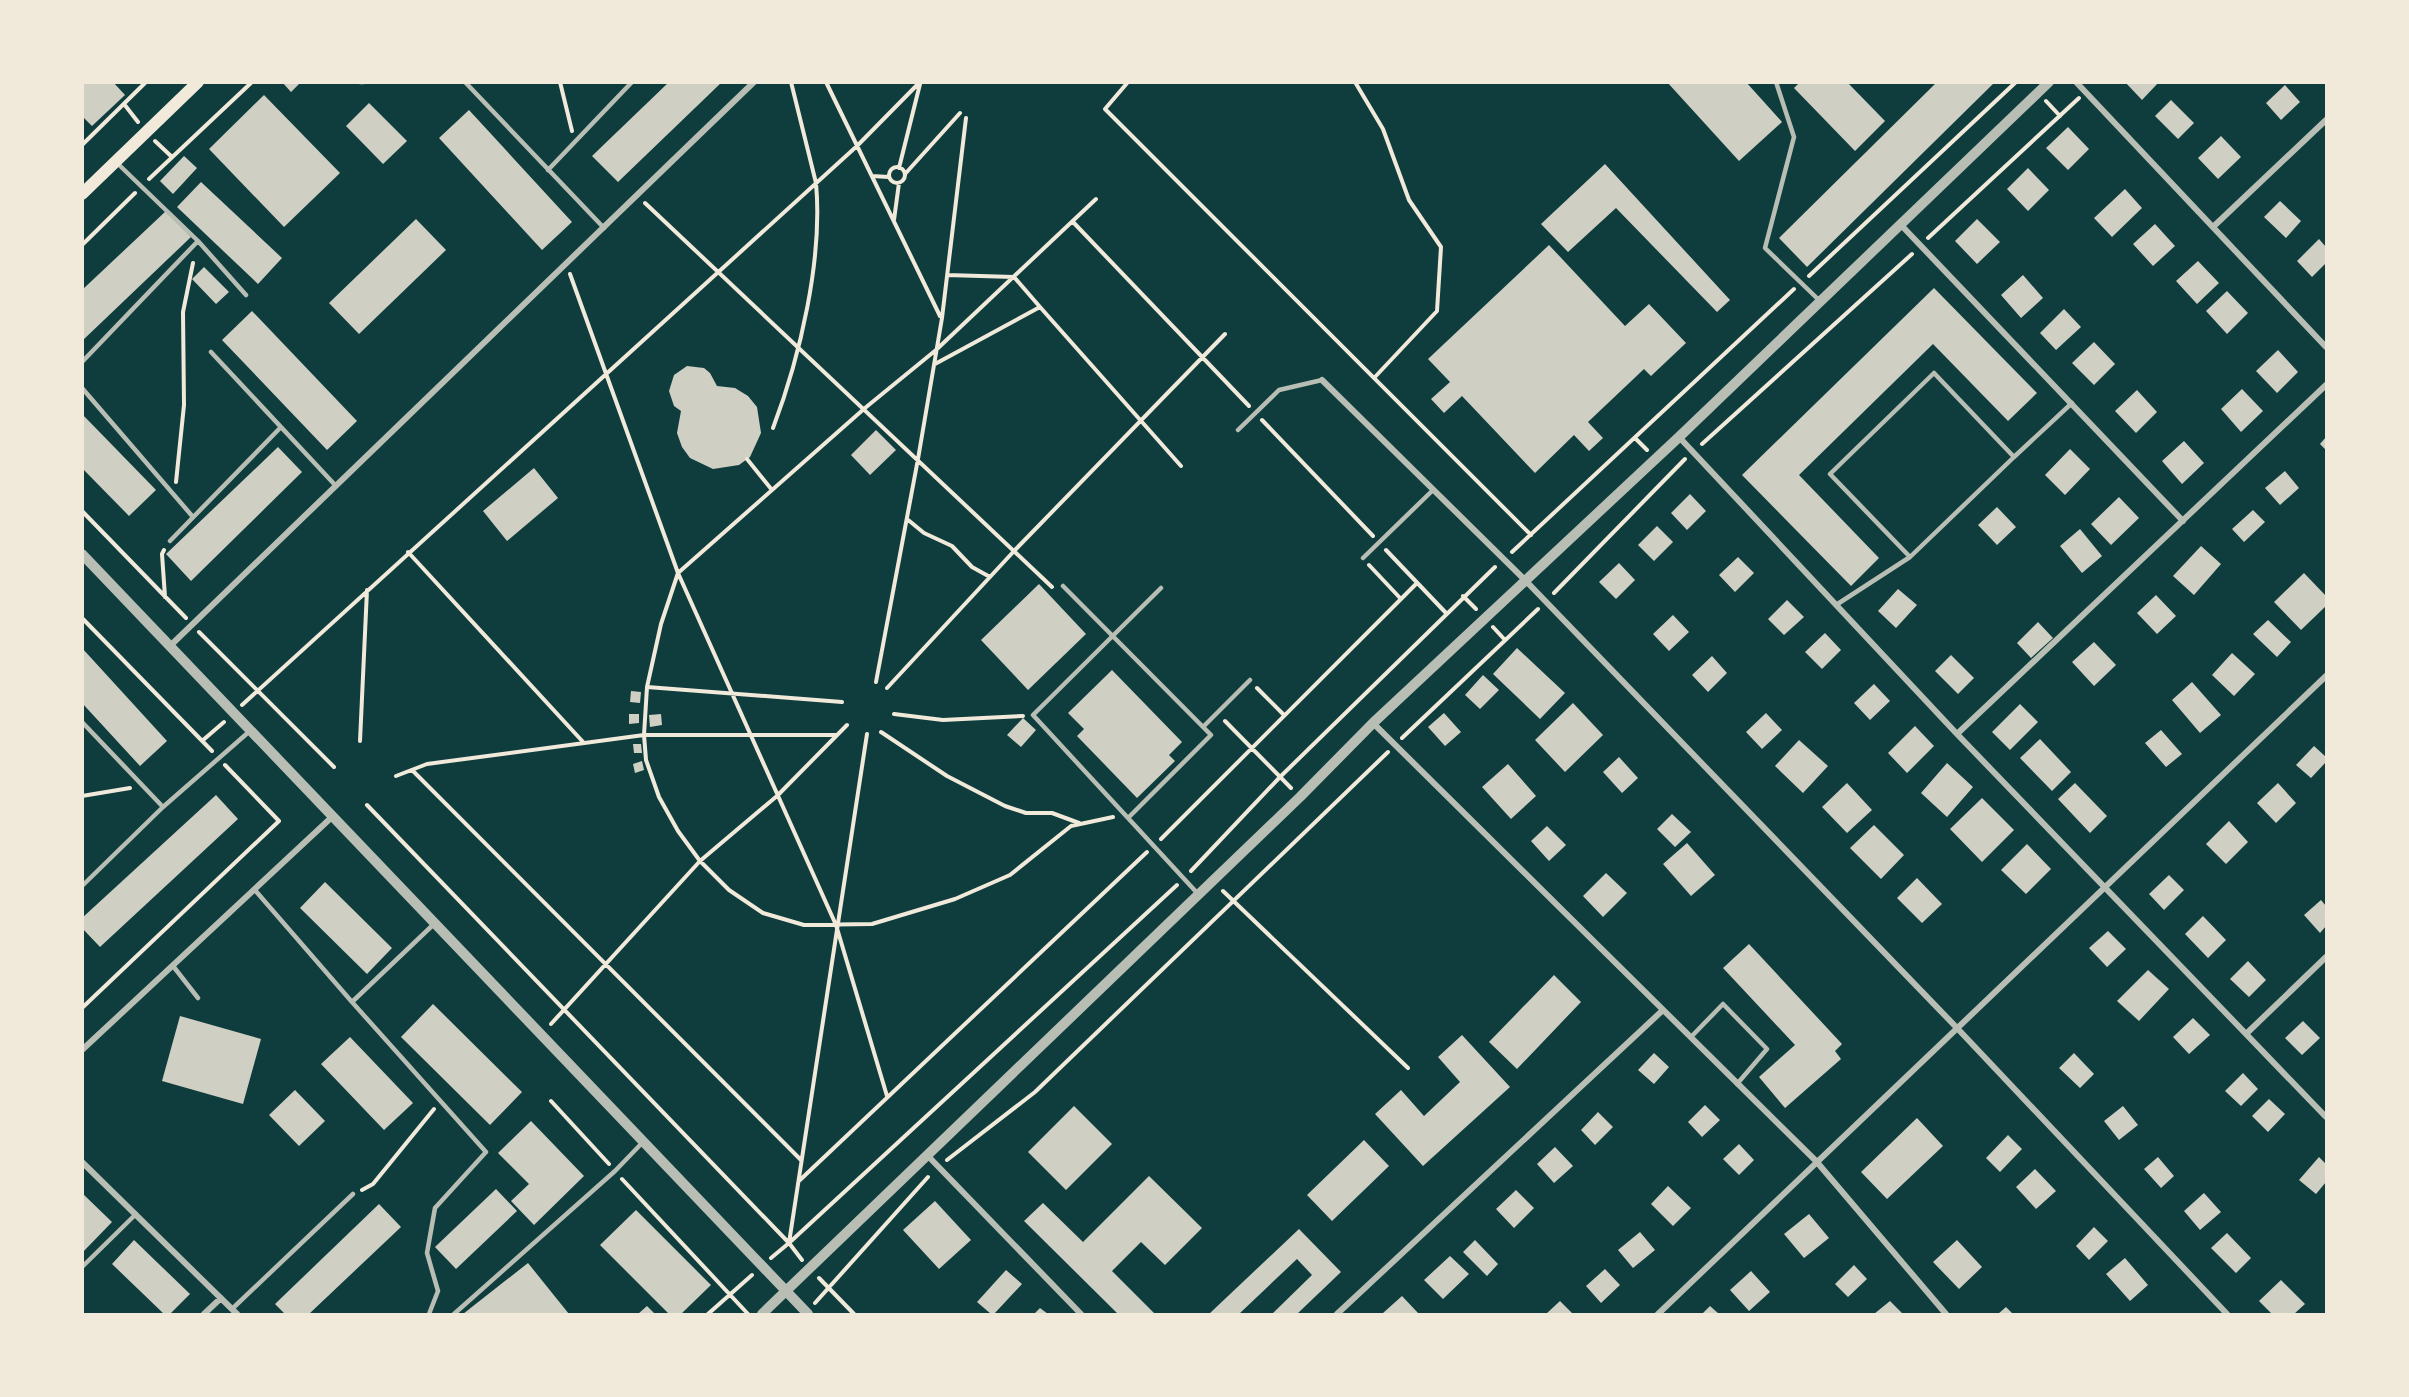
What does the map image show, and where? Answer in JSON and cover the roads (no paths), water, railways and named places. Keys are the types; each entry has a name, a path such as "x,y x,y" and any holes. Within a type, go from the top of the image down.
{"main road":[{"path":"82,194 198,82"}],"street":[{"path":"170,646 754,82"},
{"path":"762,1314 1199,895 1373,723 1679,437 2049,82"},
{"path":"2076,82 2326,347"},
{"path":"2213,227 2326,120"},
{"path":"1901,225 2183,521"},
{"path":"1322,380 1503,560 1526,580 1957,1028 2227,1314"},
{"path":"1957,734 2326,385"},
{"path":"1679,437 1957,734 2326,1117"},
{"path":"82,554 807,1314"},
{"path":"1658,1314 2326,676"},
{"path":"1373,723 1816,1161 1946,1314"},
{"path":"82,1050 333,816"},
{"path":"2246,1034 2326,957"},
{"path":"1337,1314 1663,1010"},
{"path":"928,1156 1082,1314"},
{"path":"82,1162 234,1312"},
{"path":"204,1314 221,1298"}],"lane":[{"path":"465,82 604,228"},
{"path":"548,170 632,82"},
{"path":"1776,82 1794,137 1765,248 1821,302"},
{"path":"116,162 143,185 198,241 246,295"},
{"path":"82,362 198,241"},
{"path":"211,352 336,486"},
{"path":"1910,557 1830,474 1934,373 2014,457"},
{"path":"1238,430 1279,390 1322,380"},
{"path":"82,388 193,517"},
{"path":"1836,605 1910,557 2072,403"},
{"path":"170,542 281,427"},
{"path":"1363,558 1433,490"},
{"path":"1063,586 1211,735 1126,816"},
{"path":"1161,588 1033,716 1199,895"},
{"path":"1203,727 1250,680"},
{"path":"82,722 163,807"},
{"path":"82,886 163,807 251,730"},
{"path":"254,889 486,1152 435,1208 427,1253 438,1291 429,1314"},
{"path":"352,1002 435,923"},
{"path":"172,966 198,998"},
{"path":"1691,1037 1723,1004 1767,1049 1737,1083"},
{"path":"453,1314 615,1171 643,1141"},
{"path":"234,1312 353,1194"},
{"path":"82,1267 136,1214"}]}
